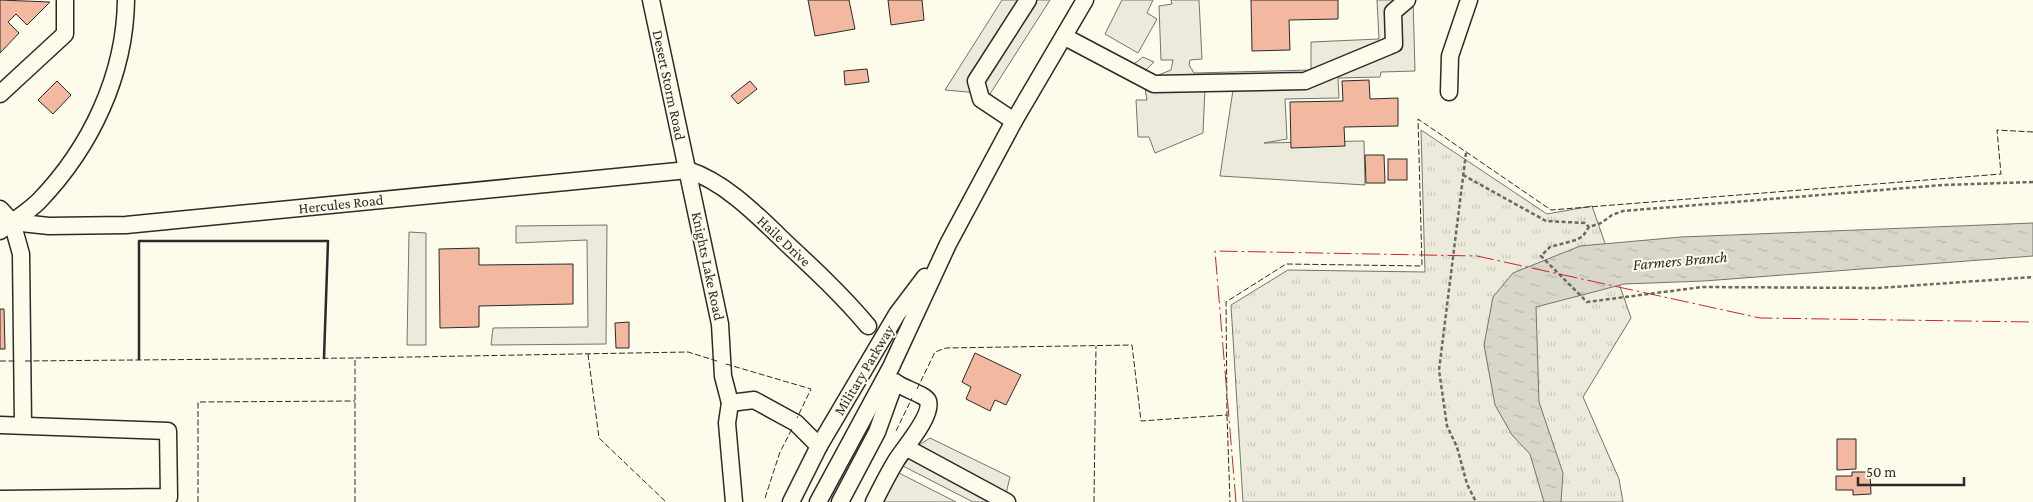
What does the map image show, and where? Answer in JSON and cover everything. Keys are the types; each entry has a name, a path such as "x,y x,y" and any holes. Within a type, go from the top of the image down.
{"street":[{"path":"0,94 65,34 65,0"},
{"path":"6,227 38,202 68,167 90,132 120,58 126,27 126,0"},
{"name":"Desert Storm Road","path":"651,0 688,170"},
{"path":"1014,121 981,99 976,81 1028,0"},
{"name":"Military Parkway","path":"818,502 891,367 948,244 1014,121 1085,0"},
{"path":"1065,37 1154,84 1305,81 1394,44 1393,12 1407,0"},
{"path":"1450,92 1450,56 1469,0"},
{"name":"Hercules Road","path":"6,227 126,225 688,170"},
{"name":"Haile Drive","path":"688,170 699,174 745,205 849,303 868,326"},
{"name":"Knights Lake Road","path":"688,170 720,324 722,364 730,404"},
{"path":"0,209 6,227 21,254 23,425"},
{"name":"Military Parkway","path":"840,502 877,432 948,244"},
{"name":"Military Parkway","path":"791,502 820,446 898,314 948,244"},
{"path":"874,502 897,459 907,448 928,410 928,401 925,397 903,388 896,382"},
{"name":"Military Parkway","path":"829,502 896,382"},
{"path":"734,502 727,423 730,404 754,400 796,423 820,446"},
{"path":"0,426 23,425 168,431 169,497 0,499"},
{"path":"907,448 1007,502"}],"path":[{"path":"1466,153 1439,370 1447,426 1457,447 1467,484 1476,502"},
{"path":"1463,175 1546,221 1585,223 1589,227"},
{"path":"2033,182 1943,185 1623,211 1589,227 1588,231 1576,240 1550,247 1541,258 1586,302 1702,287 1879,288 2033,277"}],"green space":[{"path":"1421,130 1547,214 1592,206 1631,318 1583,397 1619,479 1623,502 1243,502 1231,305 1288,270 1425,272"}],"shaded area":[{"path":"1002,0 1050,0 990,94 945,90"},
{"path":"1122,0 1153,0 1147,13 1157,19 1138,53 1105,34"},
{"path":"1171,0 1199,0 1202,59 1190,60 1189,65 1194,73 1311,70 1311,42 1379,39 1377,0 1413,0 1415,71 1381,72 1380,77 1338,78 1339,98 1285,99 1287,139 1264,143 1364,141 1365,185 1220,176 1233,90 1205,88 1203,133 1155,153 1149,137 1138,137 1136,100 1147,100 1145,88 1130,81 1134,64 1143,57 1154,62 1146,70 1156,76 1171,70 1173,60 1161,60 1159,6 1172,4"},
{"path":"607,225 606,344 491,345 493,328 588,327 587,240 516,243 516,226"},
{"path":"409,232 426,233 426,345 407,345"},
{"path":"930,438 1010,477 1004,502 973,502 903,466 919,445"},
{"path":"899,473 956,502 883,502"}],"water":[{"name":"Farmers Branch","path":"2033,223 2033,256 1704,281 1624,284 1536,307 1539,402 1563,473 1561,502 1544,502 1530,454 1512,435 1495,405 1484,345 1493,297 1513,273 1580,246 1681,237"}],"building":[{"path":"0,0 50,2 27,25 16,14 8,22 19,33 0,53"},
{"path":"808,0 849,0 855,29 815,36"},
{"path":"888,0 922,0 924,20 891,25"},
{"path":"1251,0 1338,0 1338,19 1289,20 1290,50 1252,51"},
{"path":"867,69 869,82 845,85 844,71"},
{"path":"1369,80 1370,99 1398,98 1398,126 1344,127 1345,146 1291,148 1290,102 1343,101 1342,81"},
{"path":"57,81 71,95 53,114 38,100"},
{"path":"750,81 757,89 738,104 731,96"},
{"path":"1365,155 1384,155 1385,183 1366,183"},
{"path":"1388,159 1407,159 1407,180 1388,180"},
{"path":"479,248 479,265 573,264 573,304 479,306 479,327 440,328 439,249"},
{"path":"0,309 4,309 5,349 0,349"},
{"path":"629,322 629,348 616,348 615,323"},
{"path":"975,353 1021,375 1006,405 995,400 990,411 966,399 971,387 962,382"},
{"path":"1837,439 1856,439 1856,469 1837,470"},
{"path":"1852,472 1870,472 1871,494 1853,495 1853,490 1836,490 1836,476 1852,476"}],"fence":[{"path":"917,389 935,352 946,348 1132,345 1141,421 1227,415 1226,302 1286,264 1422,266 1418,119 1551,210 2001,174 1997,130 2033,132"},
{"path":"1094,502 1096,346"},
{"path":"355,502 355,358 688,352 717,361"},
{"path":"588,354 599,438 666,502"},
{"path":"25,361 355,358"},
{"path":"0,361 17,361"},
{"path":"726,364 811,389 797,418"},
{"path":"896,431 912,398"},
{"path":"198,502 198,402 355,401"},
{"path":"1227,415 1230,502"},
{"path":"765,498 780,452 793,427"}],"wall":[{"path":"139,359 139,241 328,241 324,358"}],"power":[{"path":"1236,502 1215,251 1477,256 1760,318 2033,322"}]}
